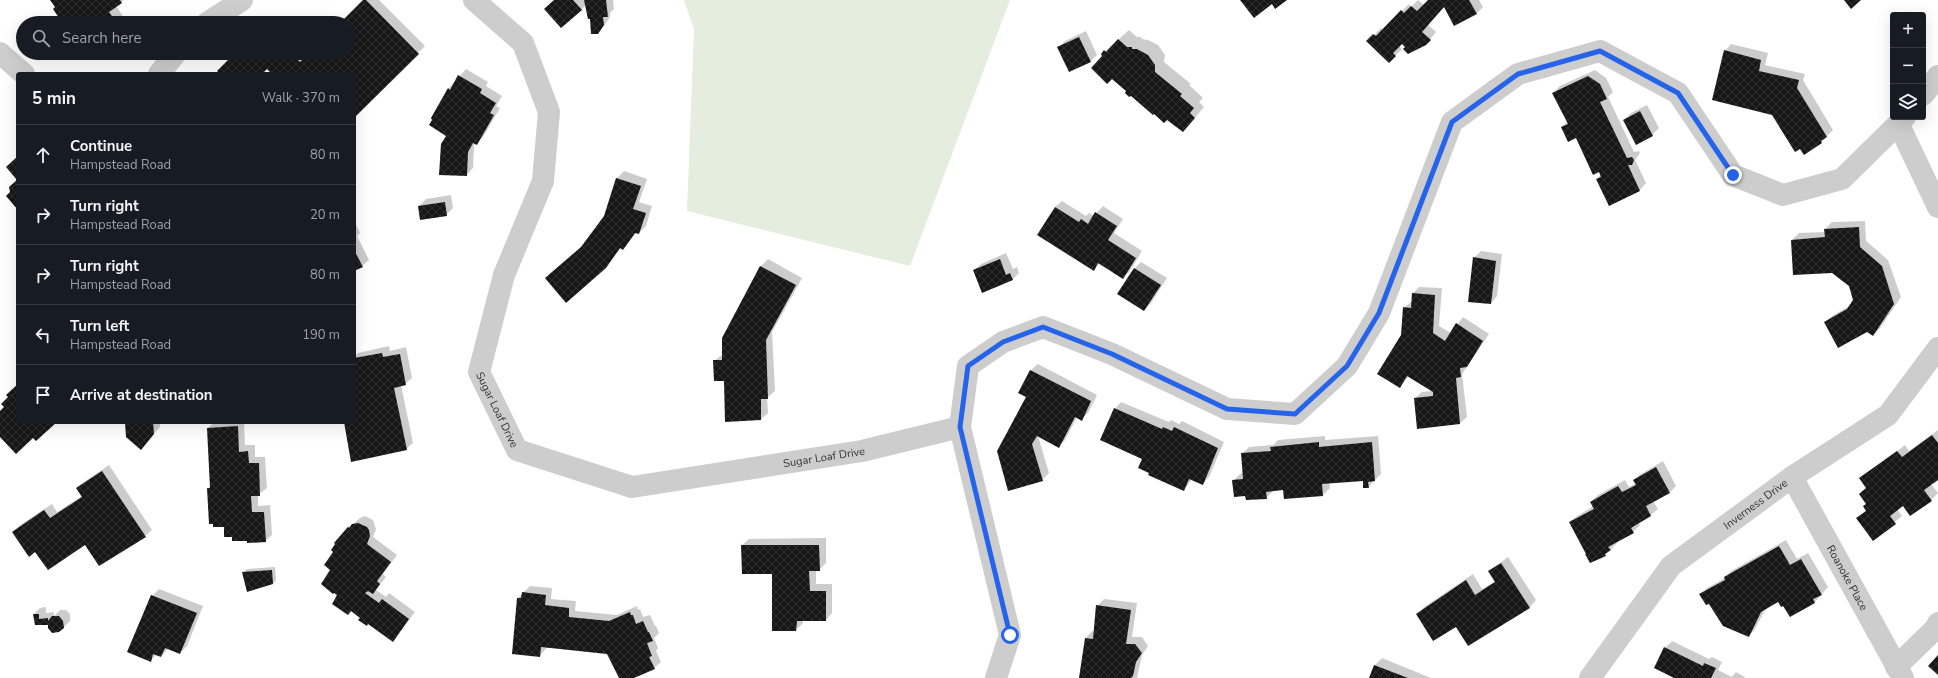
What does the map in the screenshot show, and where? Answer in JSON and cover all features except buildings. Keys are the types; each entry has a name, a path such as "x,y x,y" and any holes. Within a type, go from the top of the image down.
{"street":[{"path":"218,16 242,0"},
{"name":"Sugar Loaf Drive","path":"474,0 523,43 549,112 543,181 504,275 479,372 518,450 632,487 862,451 960,427"},
{"path":"996,678 1010,635 960,427 968,366 1003,342 1043,327 1112,354 1227,409 1295,414 1347,366 1379,313 1452,122 1518,74 1600,51 1678,93 1733,175 1783,195 1842,179 1902,121 1938,207"},
{"path":"0,53 22,72"},
{"path":"160,72 170,60"},
{"path":"1926,90 1938,76"},
{"name":"Inverness Drive","path":"1590,678 1671,566 1792,477 1888,415 1938,348"},
{"name":"Roanoke Place","path":"1792,477 1900,672"},
{"path":"1900,672 1936,628 1938,623"}],"green space":[{"path":"684,0 1010,0 910,266 687,211 694,29"}],"route":[{"path":"1010,635 960,427 968,366 1003,342 1043,327 1112,354 1227,409 1295,414 1347,366 1379,313 1452,122 1518,74 1600,51 1678,93 1733,175"}]}
